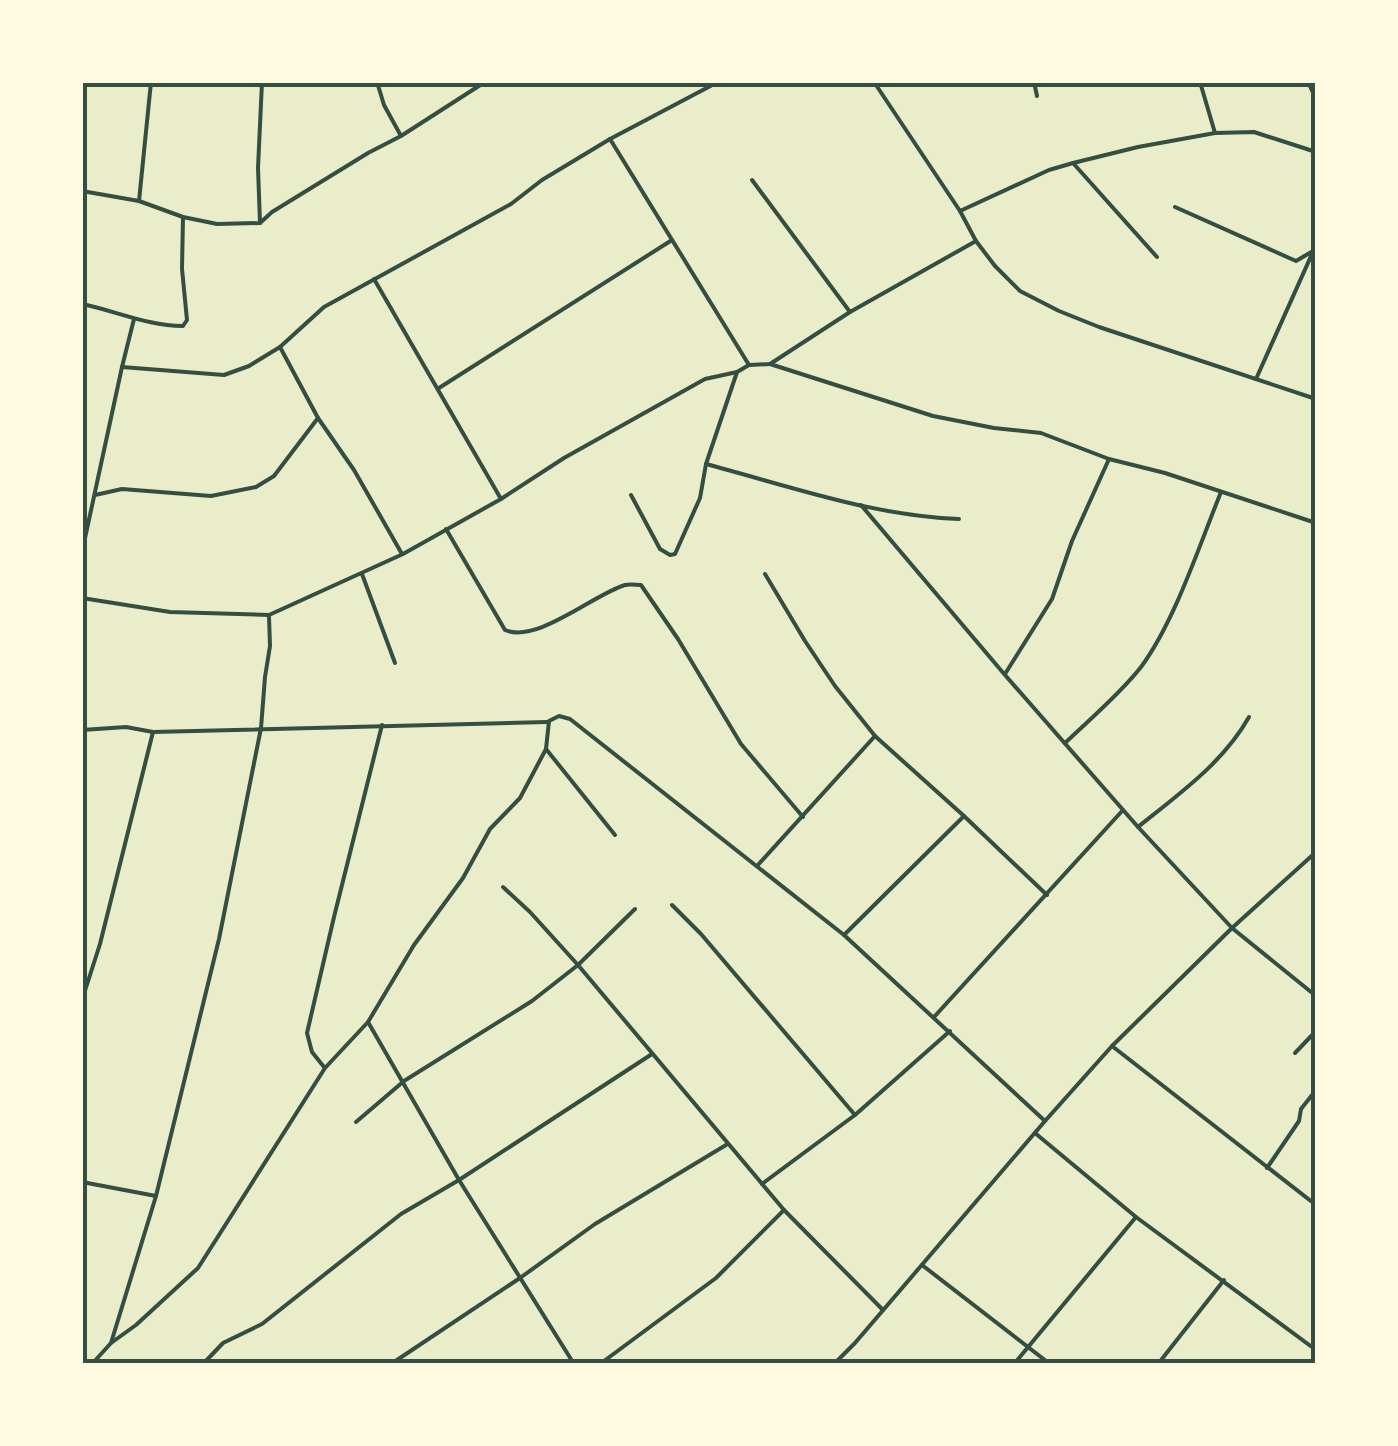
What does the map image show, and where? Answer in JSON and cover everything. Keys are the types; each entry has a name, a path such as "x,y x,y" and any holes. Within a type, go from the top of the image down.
{"street":[{"path":"139,202 151,82"},
{"path":"260,223 262,82"},
{"path":"377,82 401,136"},
{"path":"82,191 139,202 182,218 227,225 260,223 485,82"},
{"path":"122,367 224,375 249,366 280,348 324,307 511,204 542,180 610,139 718,82"},
{"path":"874,82 976,242 1008,280 1034,300 1099,327 1316,399"},
{"path":"1034,82 1037,96"},
{"path":"1200,82 1215,133"},
{"path":"1308,82 1316,99"},
{"path":"960,212 1049,170 1138,147 1215,133 1254,132 1316,152"},
{"path":"610,139 749,364"},
{"path":"1073,163 1157,257"},
{"path":"752,180 850,312"},
{"path":"1175,208 1296,262 1315,249"},
{"path":"82,304 134,319 183,326 186,320 182,218"},
{"path":"439,388 672,240"},
{"path":"770,364 850,312 976,242"},
{"path":"1256,379 1315,249"},
{"path":"374,279 501,499"},
{"path":"82,552 134,319"},
{"path":"280,348 318,418 403,554"},
{"path":"82,598 170,612 270,615 403,554 672,396 705,379 737,372 749,364 770,364 933,416 1040,433 1316,523"},
{"path":"630,495 660,549 674,554 700,498 706,464 737,372"},
{"path":"96,494 122,489 211,496 256,487 274,476 318,418"},
{"path":"1005,675 1052,599 1108,458"},
{"path":"706,464 922,518 959,519"},
{"path":"1064,743 1140,669 1155,646 1221,492"},
{"path":"861,504 1138,827 1232,928 1316,996"},
{"path":"446,530 505,630 514,633 550,624 627,584 641,585 742,744 803,817"},
{"path":"362,574 395,662"},
{"path":"765,574 805,641 875,736 1047,895"},
{"path":"111,1343 156,1196 219,939 261,728 270,615"},
{"path":"82,730 126,727 154,732 549,722 559,716 570,719 844,935 1045,1121"},
{"path":"1138,827 1202,775 1236,740 1249,716"},
{"path":"92,1364 198,1268 326,1068 368,1022 414,945 463,878 490,829 520,798 546,748 549,722"},
{"path":"326,1068 312,1052 308,1033 382,725"},
{"path":"82,1000 154,732"},
{"path":"756,866 875,736"},
{"path":"546,748 614,835"},
{"path":"934,1017 1124,810"},
{"path":"844,935 964,816"},
{"path":"834,1364 1112,1046 1316,852"},
{"path":"503,888 578,966 784,1210 883,1310"},
{"path":"672,905 855,1115"},
{"path":"356,1122 404,1082 532,1001 578,966 635,909"},
{"path":"368,1022 459,1180 574,1364"},
{"path":"1295,1052 1316,1031"},
{"path":"762,1184 855,1115 950,1032"},
{"path":"1112,1046 1316,1206"},
{"path":"203,1364 224,1343 262,1324 401,1214 652,1054"},
{"path":"1266,1168 1316,1090"},
{"path":"1036,1133 1136,1217 1316,1350"},
{"path":"391,1364 595,1224 727,1144"},
{"path":"82,1182 156,1196"},
{"path":"600,1364 716,1278 784,1210"},
{"path":"1014,1364 1136,1217"},
{"path":"922,1265 1050,1364"},
{"path":"1158,1364 1224,1280"}]}
